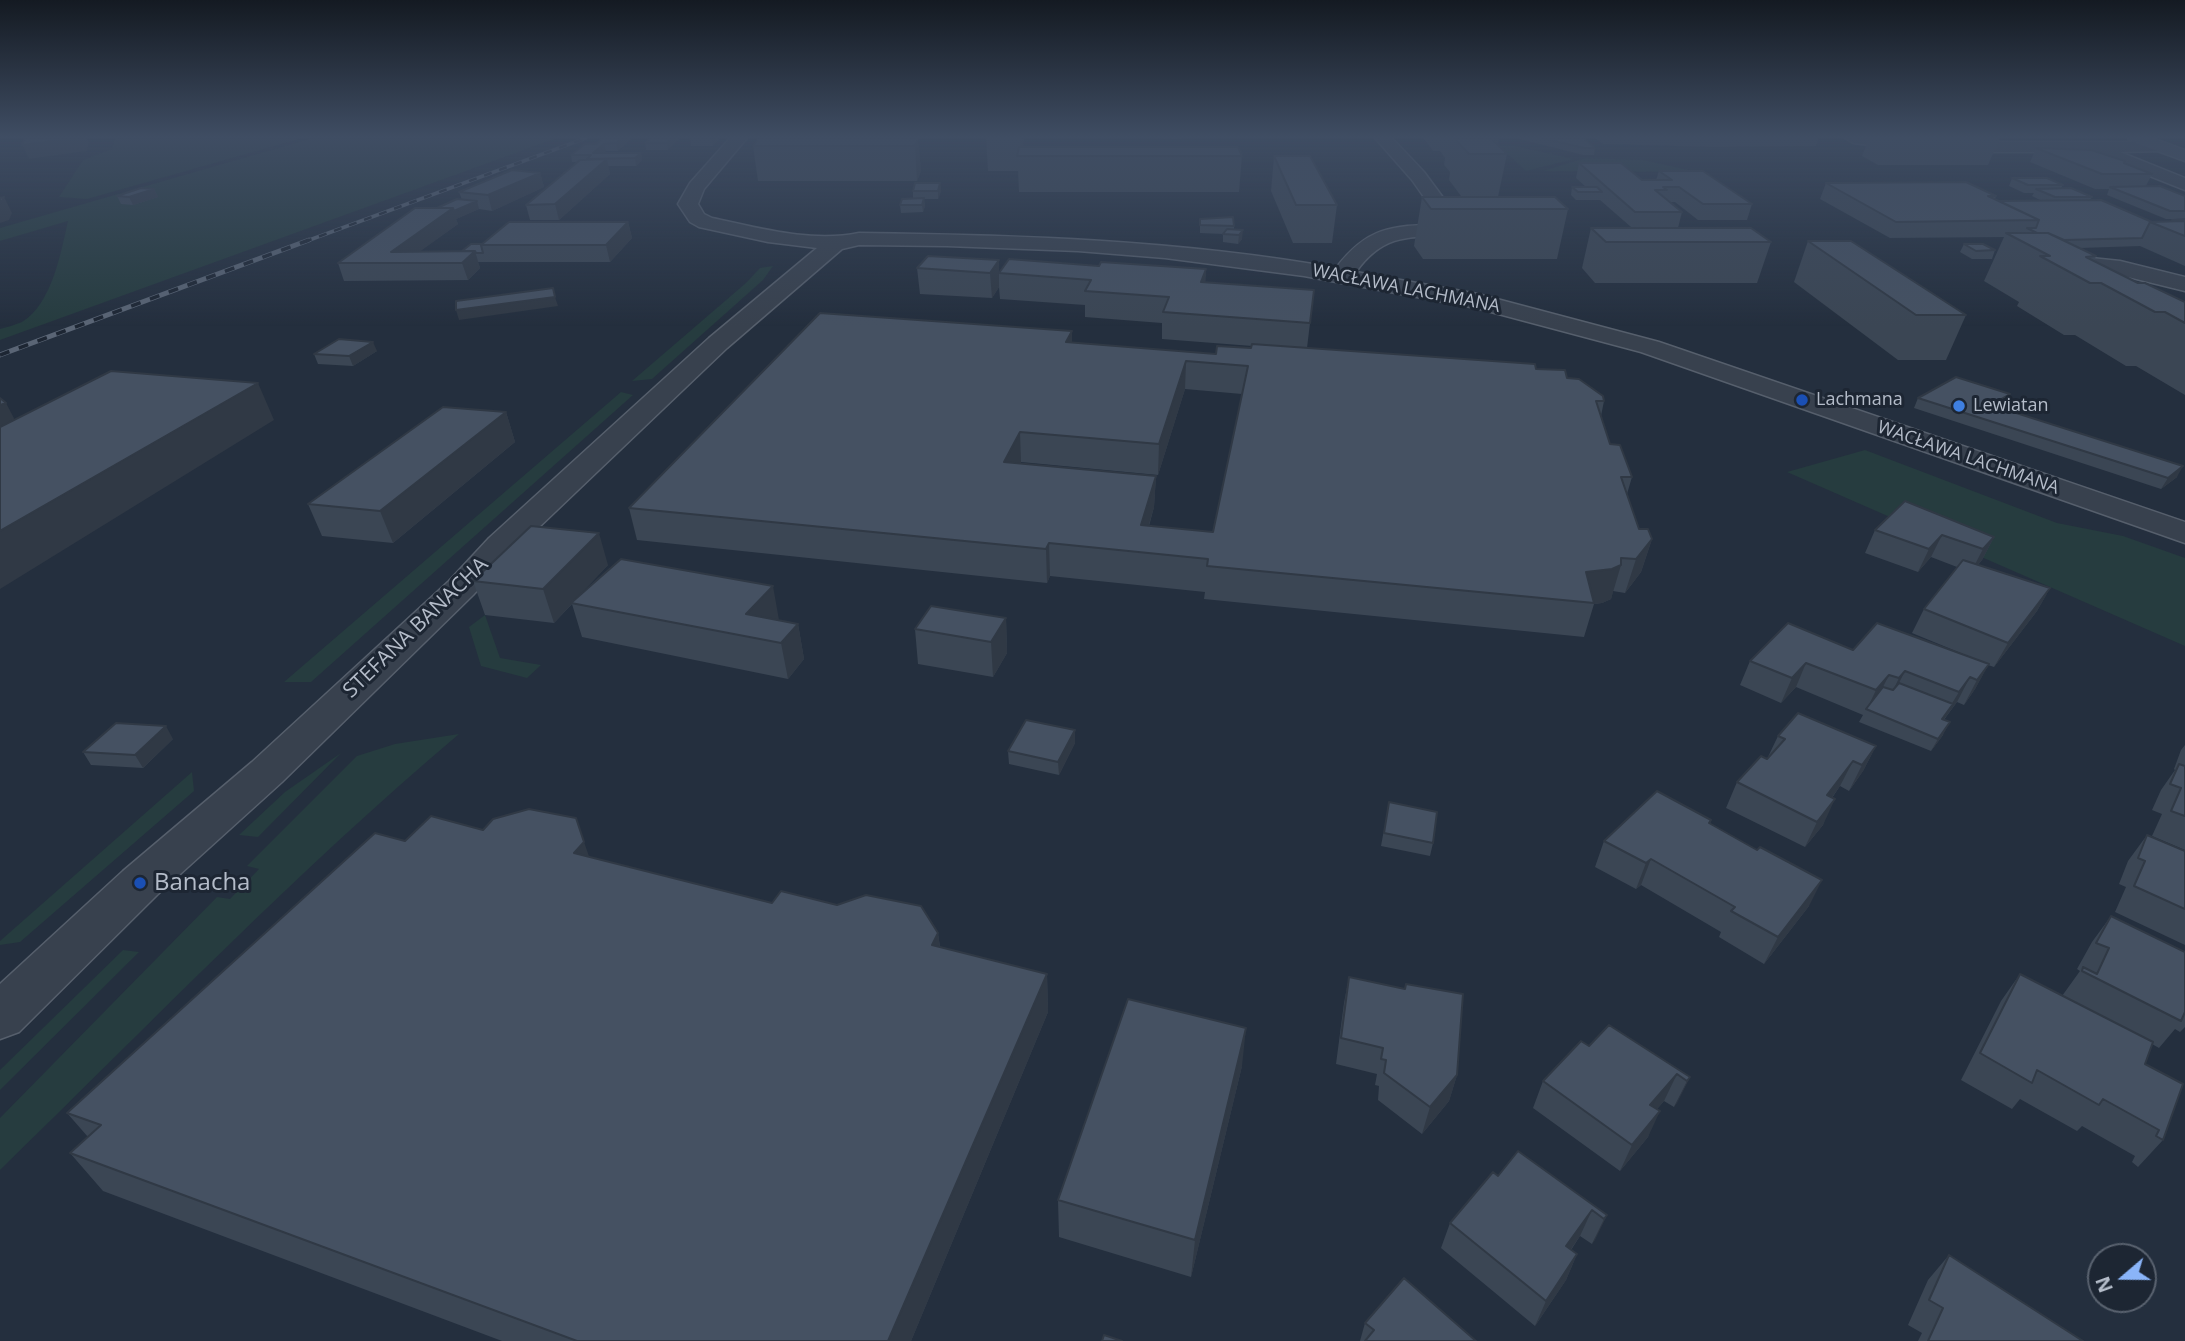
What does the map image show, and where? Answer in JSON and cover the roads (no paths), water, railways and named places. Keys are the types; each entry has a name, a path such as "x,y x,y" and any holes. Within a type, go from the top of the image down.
{"street":[{"name":"WACŁAWA LACHMANA","path":"689,201 688,204 694,215 706,223 724,229 835,244 859,240 905,239 1078,245 1189,255 1342,275 1478,302 1630,340 2185,533"},
{"path":"1342,275 1366,246 1376,241 1414,232 1457,230 1436,201"},
{"name":"STEFANA BANACHA","path":"0,1017 140,883 277,762 461,588 501,545 710,351 835,244"},
{"path":"2028,257 2120,268 2185,284"}],"railway":[{"path":"304,242 416,201"},
{"path":"0,355 309,240"}],"place":[{"name":"Lachmana","path":"1802,400"},
{"name":"Lewiatan","path":"1959,406"},
{"name":"Banacha","path":"140,883"}]}
